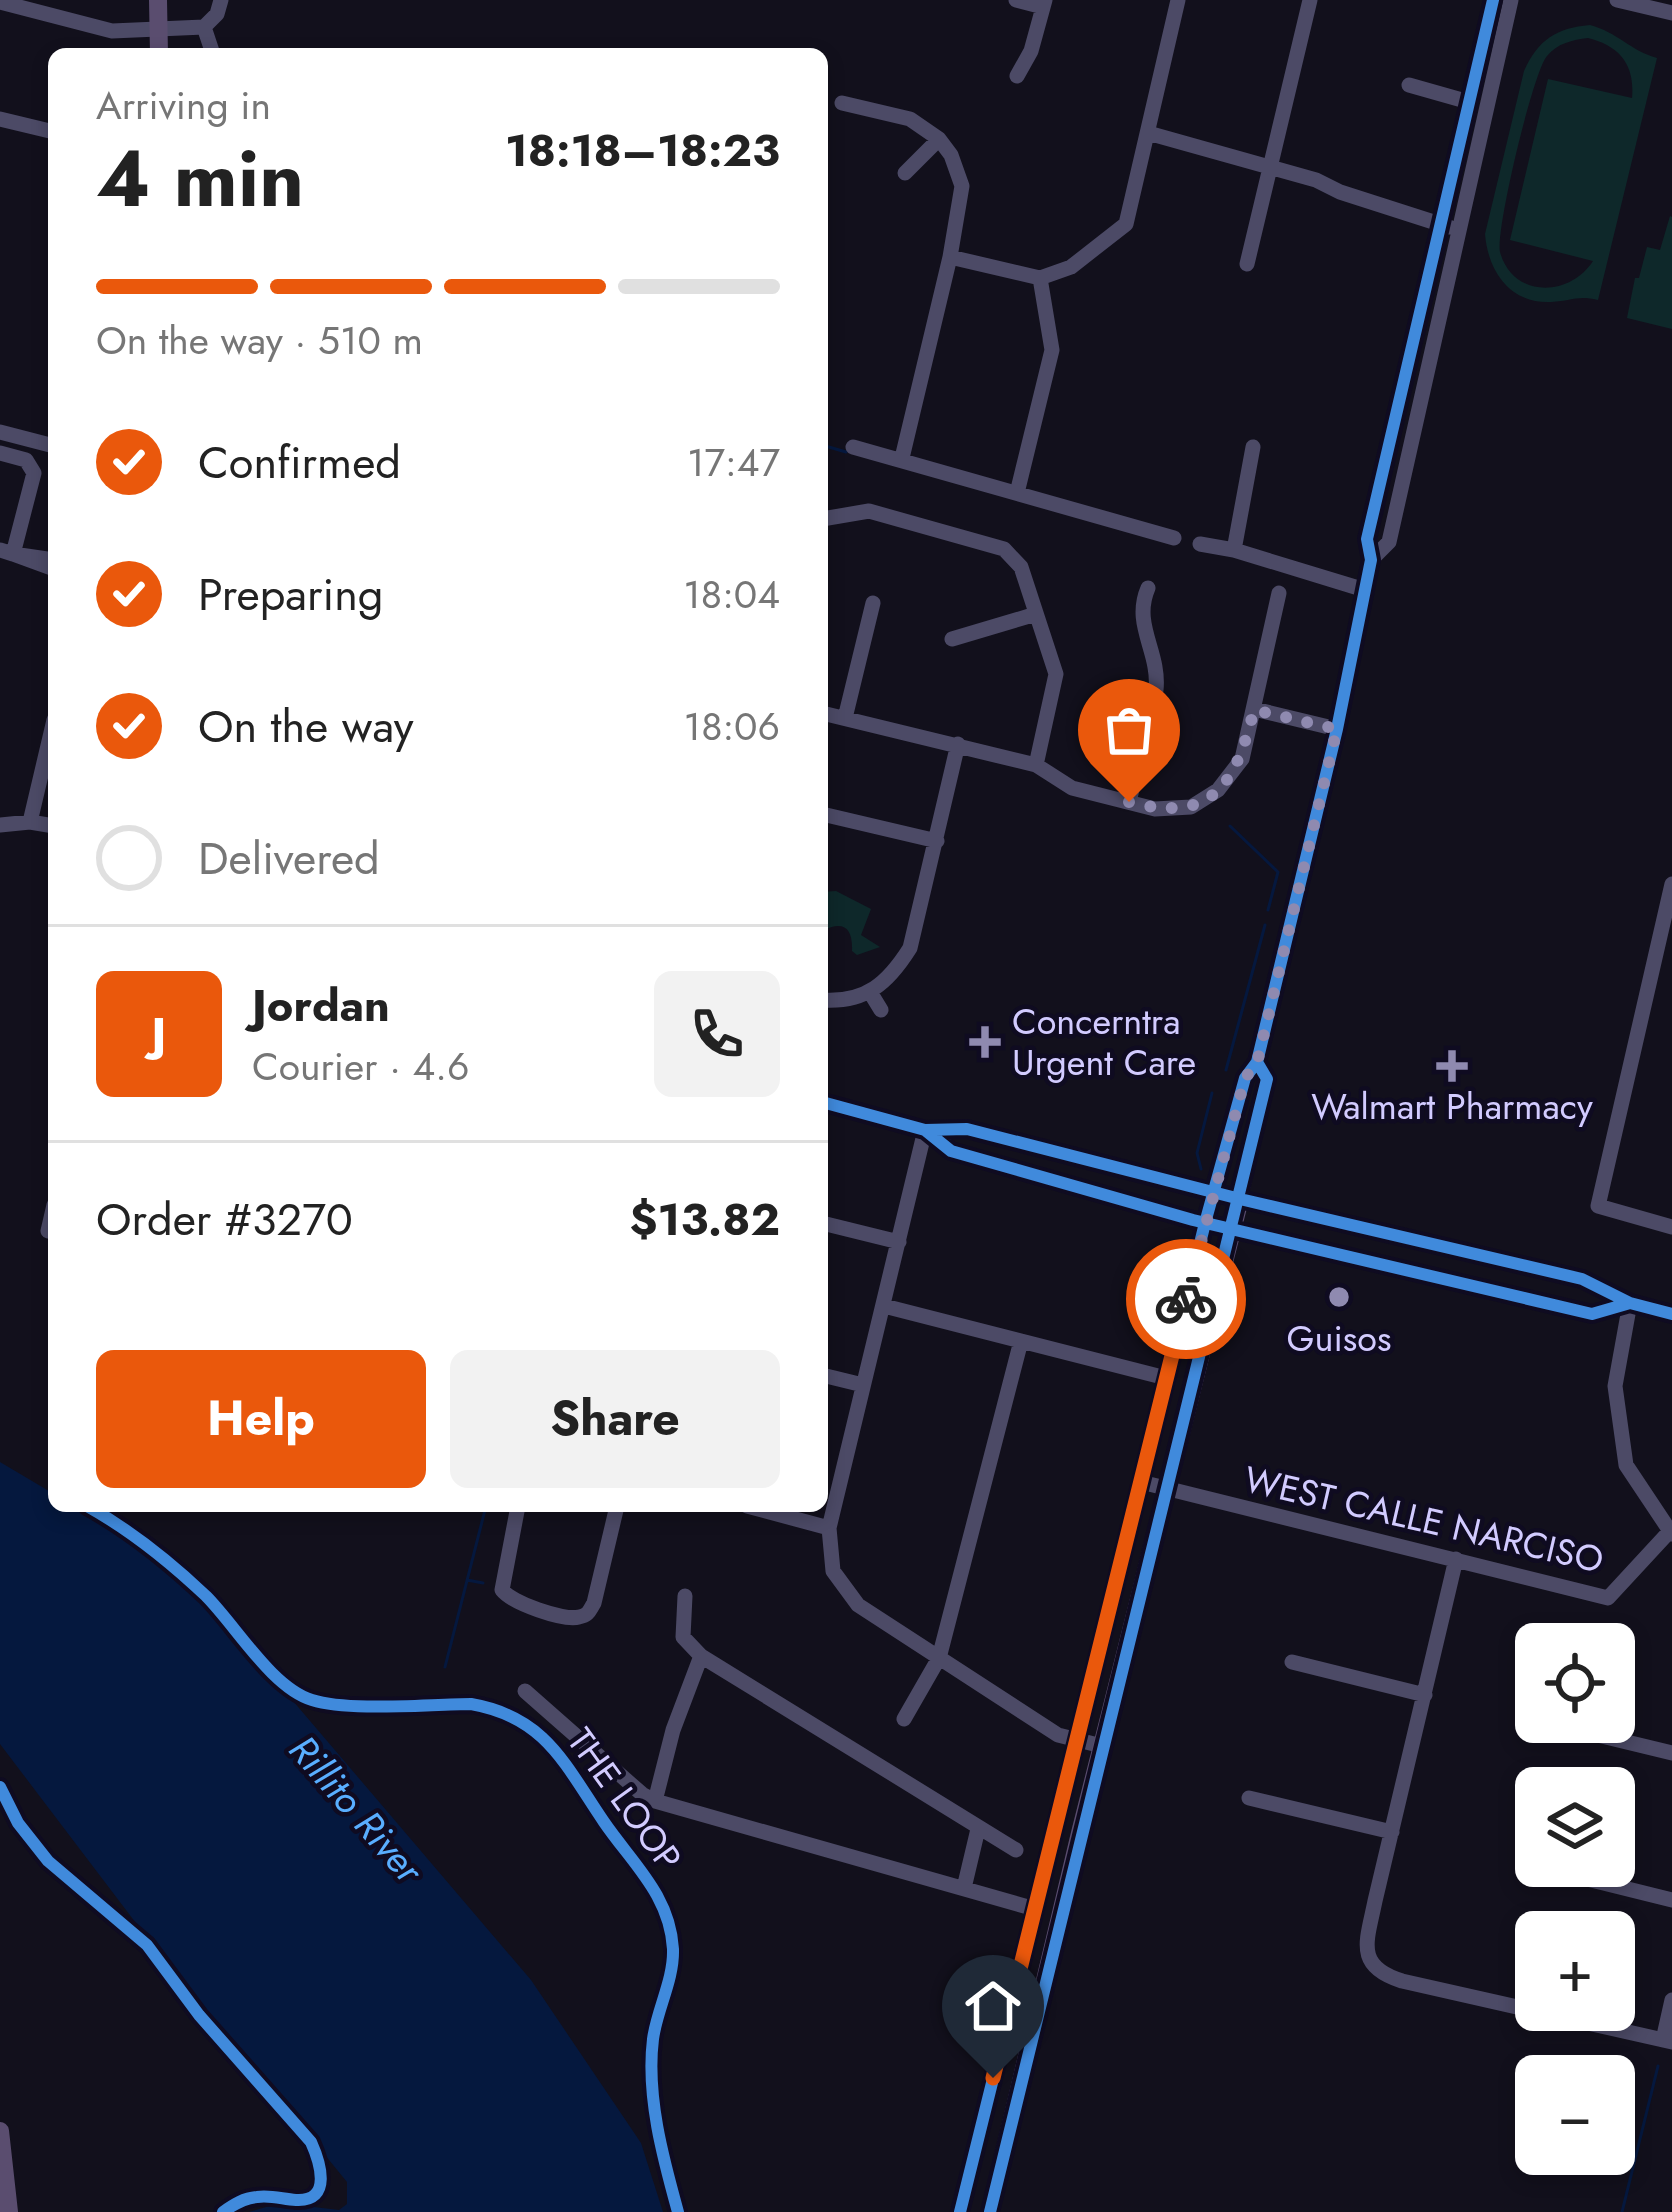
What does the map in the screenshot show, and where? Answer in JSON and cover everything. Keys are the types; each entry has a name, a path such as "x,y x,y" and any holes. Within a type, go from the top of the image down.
{"main road":[{"path":"158,0 159,48"},
{"path":"828,1104 926,1130 967,1129 1582,1280 1630,1304 1672,1314"},
{"path":"926,1130 951,1151 1232,1230 1592,1314 1630,1304"},
{"path":"960,2212 1213,1192"},
{"path":"990,2212 1240,1199"},
{"path":"0,2131 9,2212"}],"street":[{"path":"0,2 112,31 204,27 217,14 221,0"},
{"path":"1016,0 1044,4 1031,50 1017,76"},
{"path":"950,257 1040,278 1071,267 1126,224 1178,0"},
{"path":"1247,264 1310,0"},
{"path":"1371,560 1389,542 1511,0"},
{"path":"1617,0 1672,14"},
{"path":"1213,1192 1245,1078 1257,1063 1337,729 1371,560 1367,539 1492,1"},
{"path":"204,27 211,48"},
{"path":"1409,85 1469,101"},
{"path":"842,103 910,119 939,139 962,186 902,458"},
{"path":"0,119 48,131"},
{"path":"1148,133 1271,166 1459,230"},
{"path":"905,173 939,139"},
{"path":"1016,493 1052,350 1040,278"},
{"path":"0,432 48,444"},
{"path":"853,447 1174,538"},
{"path":"1234,550 1253,447"},
{"path":"0,453 26,460 34,473 7,552 48,562"},
{"path":"828,518 869,511 1004,549 1021,567 1056,674 1036,765"},
{"path":"1200,544 1366,590"},
{"path":"1129,802 1156,688 1154,657 1139,609 1148,588"},
{"path":"828,714 1036,765 1072,788 1155,809 1191,808 1218,790 1242,759 1279,593"},
{"path":"845,718 873,603"},
{"path":"952,639 1036,614"},
{"path":"1254,710 1337,729"},
{"path":"828,1000 858,998 870,992 893,975 910,948 958,744"},
{"path":"30,822 48,746"},
{"path":"1207,798 1216,817"},
{"path":"828,815 937,841"},
{"path":"0,825 48,825"},
{"path":"1672,884 1598,1206 1672,1227"},
{"path":"1652,962 1672,967"},
{"path":"870,992 881,1010"},
{"path":"1240,1199 1267,1079 1257,1063"},
{"path":"926,1130 829,1528 833,1570 858,1605 939,1658 1058,1735 1102,1746"},
{"path":"828,1224 899,1242"},
{"path":"1630,1304 1615,1386 1626,1465 1671,1533"},
{"path":"884,1306 1166,1378"},
{"path":"904,1719 939,1658 1021,1341"},
{"path":"828,1376 863,1385"},
{"name":"WEST CALLE NARCISO","path":"1141,1481 1608,1598 1671,1533"},
{"path":"517,1512 502,1575 505,1599 571,1618 588,1616 594,1603 616,1512"},
{"path":"769,1512 829,1528"},
{"path":"1456,1559 1366,1944 1367,1958 1376,1970 1402,1981 1667,2041 1672,2000"},
{"path":"685,1596 682,1637 701,1655 1016,1850"},
{"path":"656,1801 673,1730 701,1655"},
{"path":"1292,1662 1425,1695"},
{"path":"525,1691 642,1794 656,1801 1035,1909"},
{"path":"1631,1743 1672,1753"},
{"path":"1249,1798 1392,1832"},
{"path":"964,1888 978,1829"},
{"path":"1620,1887 1672,1900"}],"green space":[{"path":"1578,27 1600,28 1657,58 1598,300 1537,301 1504,283 1491,261 1485,234 1524,71 1542,44","holes":["1588,38 1617,52 1628,67 1632,98 1548,79 1510,240 1593,261 1571,281 1543,288 1529,285 1507,267 1500,238 1533,91 1547,56 1556,48"]},
{"path":"1670,216 1672,329 1627,318 1647,247 1660,250"},
{"path":"828,892 871,909 861,935 880,947 857,955 845,928 828,929"}],"water":[{"name":"Rillito River","path":"0,1462 48,1490 48,1512 87,1512 119,1529 202,1600 293,1701 531,1980 641,2143 663,2212 249,2212 280,2203 339,2210 347,2204 347,2182 145,1935 0,1744"}],"waterway":[{"path":"828,447 846,452"},
{"path":"1230,826 1278,872 1268,910"},
{"path":"1226,1070 1265,925"},
{"path":"1201,1169 1197,1153 1212,1093"},
{"path":"445,1667 484,1512"},
{"path":"467,1580 483,1583"},
{"path":"1622,2212 1658,2066"}],"cycle path":[{"path":"960,2212 1205,1223 1245,1078 1257,1062 1337,729 1371,560 1367,539 1493,0"},
{"path":"990,2212 1267,1079 1257,1062"},
{"path":"828,1104 925,1130 967,1129 1582,1279 1630,1303 1672,1314"},
{"path":"925,1130 951,1151 1193,1220 1592,1314 1630,1303"},
{"name":"THE LOOP","path":"97,1512 135,1536 192,1583 269,1670 297,1693 347,1706 471,1704 518,1720 551,1746 648,1881 670,1930 673,1961 651,2061 654,2105 678,2212"},
{"path":"0,1787 18,1823 48,1861 147,1945 199,2015 311,2142 321,2179 315,2195 296,2200 252,2198 223,2212"}],"way so far":[{"path":"1129,802 1155,809 1191,808 1218,790 1242,759 1254,710 1337,729 1257,1063 1245,1078 1186,1299"}],"place":[{"name":"Concerntra Urgent Care","path":"985,1042"},
{"name":"Walmart Pharmacy","path":"1452,1066"},
{"name":"Guisos","path":"1339,1297"}],"route":[{"path":"993,2078 1186,1299"}]}
